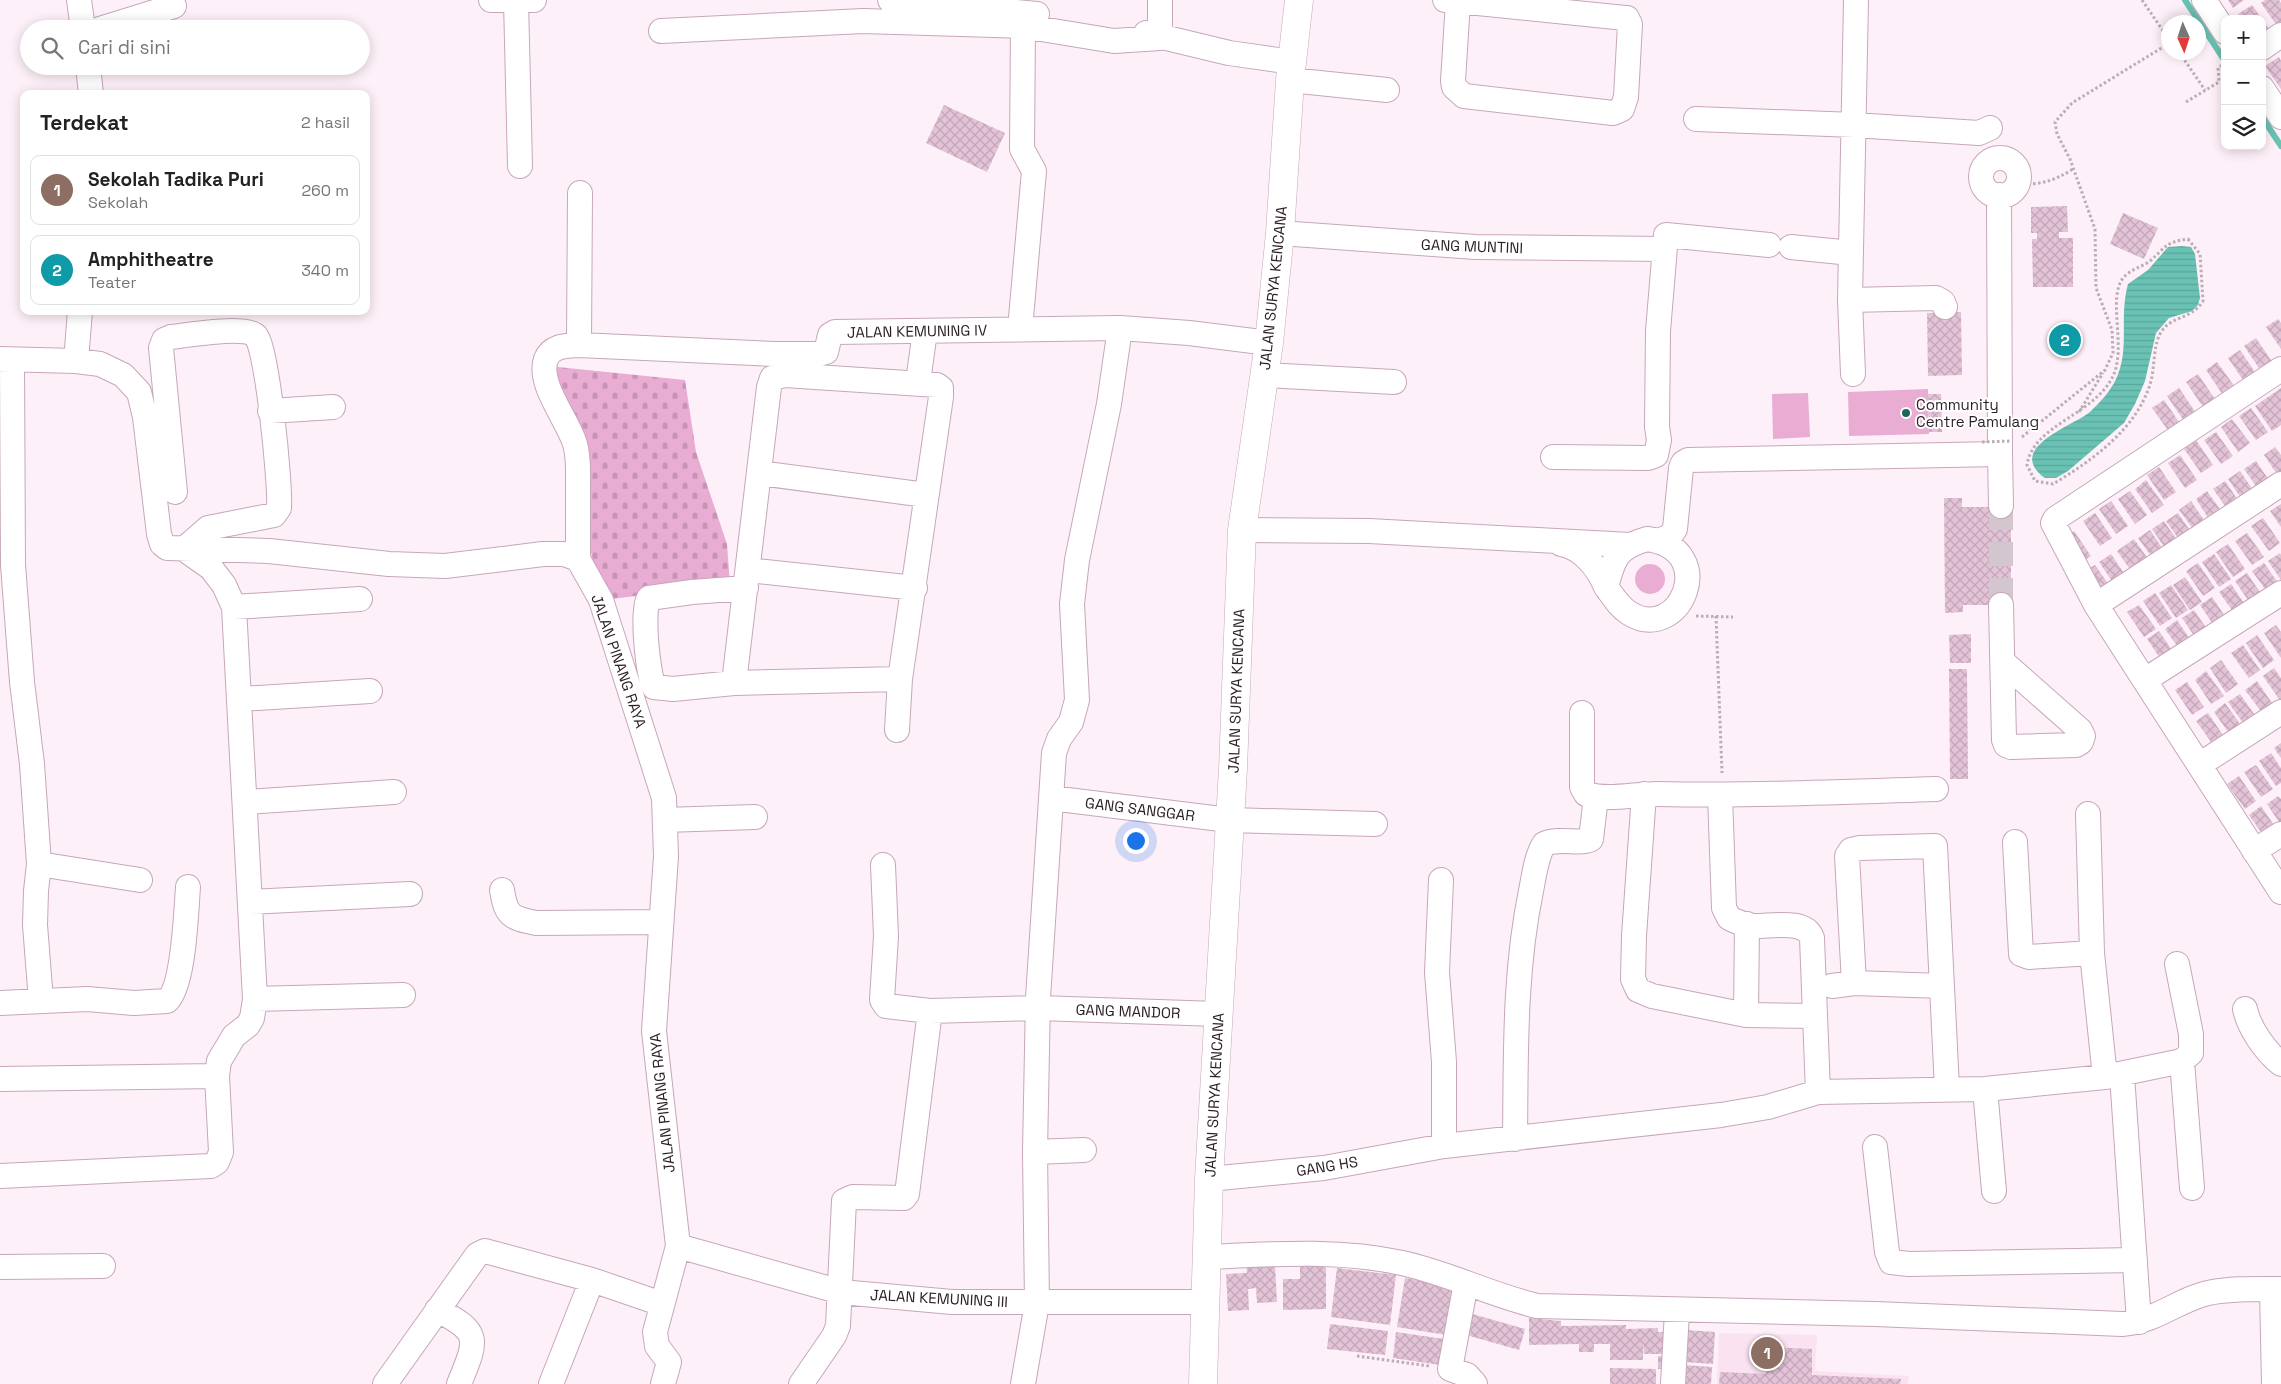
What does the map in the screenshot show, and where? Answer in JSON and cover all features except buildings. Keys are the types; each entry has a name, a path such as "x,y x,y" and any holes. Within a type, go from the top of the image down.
{"main road":[{"name":"JALAN SURYA KENCANA","path":"1203,1384 1209,1180 1229,820 1242,530 1269,343 1299,0"}],"street":[{"path":"78,0 81,20"},
{"path":"491,0 525,0 520,166"},
{"path":"890,0 1013,12 1126,27 1160,38 1229,53 1292,71 1387,90"},
{"path":"1160,0 1160,38"},
{"path":"1853,374 1850,300 1856,0"},
{"path":"2204,0 2221,26"},
{"path":"1451,1 1627,18 1630,24 1626,97 1622,109 1612,113 1464,96 1454,87 1453,81 1451,1"},
{"path":"129,20 174,6"},
{"path":"661,31 1013,12"},
{"path":"1013,12 1022,150 1034,171 1020,329"},
{"path":"2266,45 2281,35"},
{"path":"89,75 91,90"},
{"path":"2266,94 2281,117"},
{"path":"1696,119 1854,125 1979,133 1990,128"},
{"path":"2000,506 2008,190"},
{"path":"41,1001 35,925 39,864 32,764 6,566 6,360 76,361 100,364 123,375 138,392 145,417 160,539 167,548 269,551 389,564 445,566 543,554 564,554 578,559 578,461 576,445 550,391 545,374 546,360 551,351 563,346 579,345 580,193"},
{"name":"GANG MUNTINI","path":"1280,233 1475,247 1664,249"},
{"path":"1554,457 1648,458 1656,455 1660,440 1657,427 1658,331 1665,238 1668,235 1851,253"},
{"path":"1850,300 1936,298 1943,302 1945,307"},
{"path":"76,361 80,315"},
{"path":"1023,1384 1037,1302 1035,1152 1038,1008 1054,753 1058,739 1071,722 1077,700 1072,604 1076,560 1109,404 1120,328"},
{"name":"JALAN KEMUNING IV","path":"579,345 775,354 819,354 826,352 830,335 835,332 1120,328 1189,333 1269,343"},
{"path":"918,382 926,331"},
{"path":"175,492 161,348 164,340 171,337 235,332 254,334 259,339 267,369 280,498 276,513 208,528 184,549"},
{"path":"2281,369 2054,520 2054,528 2096,606 2281,892"},
{"path":"1264,375 1394,382"},
{"path":"734,683 769,387 772,378 776,376 918,382 937,385 941,390 915,588 900,679 897,730"},
{"path":"270,411 333,407"},
{"path":"1659,541 1670,536 1675,529 1681,466 1688,460 2003,444"},
{"path":"760,473 926,495"},
{"path":"2096,606 2281,484"},
{"path":"1242,530 1369,531 1630,545 1647,540 1659,541 1669,545 1678,552 1688,572 1686,594 1672,612 1662,617 1639,618 1620,606 1606,588 1600,574 1580,552 1567,545 1544,541"},
{"path":"1606,588 1612,564 1618,554 1630,545"},
{"path":"0,1176 211,1166 217,1162 221,1152 217,1076 219,1061 234,1036 248,1025 252,1018 255,999 241,699 234,607 224,585 211,568 184,549"},
{"name":"JALAN PINANG RAYA","path":"578,559 601,600 664,798 666,856 654,1031 678,1246"},
{"path":"900,679 734,683 673,689 654,687 650,666 645,606 649,598 652,597 747,579 915,588"},
{"path":"2145,680 2281,593"},
{"path":"234,607 360,599"},
{"path":"2001,605 2003,662"},
{"path":"241,699 370,691"},
{"path":"2199,765 2281,712"},
{"path":"1582,713 1582,787 1586,794 1596,797 1644,794 1721,785 1936,789"},
{"path":"1721,785 1724,908 1729,918 1747,924 1795,926 1811,934 1818,1092"},
{"path":"246,802 394,792"},
{"path":"1644,794 1634,936 1633,979 1638,990 1652,996 1746,1015 1814,1016"},
{"path":"1515,1139 1519,977 1525,918 1534,875 1544,844 1556,839 1586,841 1591,839 1596,797"},
{"name":"GANG SANGGAR","path":"1051,798 1229,820 1375,824"},
{"path":"2088,814 2092,953 2114,1076 2136,1260 2140,1322"},
{"path":"665,820 755,816"},
{"path":"2254,851 2281,834"},
{"path":"2015,842 2021,954 2029,957 2092,953"},
{"path":"1942,986 1843,985 1847,856 1851,850 1860,848 1935,846 1942,986 1947,1088"},
{"path":"39,864 140,880"},
{"name":"GANG MANDOR","path":"883,865 886,936 882,1003 886,1006 930,1011 1038,1008 1218,1014"},
{"path":"1441,880 1437,972 1444,1062 1444,1146"},
{"path":"0,1003 87,999 158,1003 167,1001 176,988 184,940 188,887"},
{"path":"502,890 505,908 516,919 536,923 662,922"},
{"path":"251,902 410,894"},
{"path":"1746,1015 1747,924"},
{"path":"2177,964 2185,998 2191,1049 2187,1058 2182,1061 2192,1188"},
{"path":"255,999 403,994"},
{"path":"2246,1009 2253,1029 2274,1059 2281,1064"},
{"path":"801,1384 834,1336 838,1326 844,1201 853,1197 904,1198 907,1194 930,1011"},
{"name":"GANG HS","path":"1209,1180 1324,1168 1444,1146 1720,1115 1768,1107 1818,1092 1985,1088 2114,1076 2182,1061"},
{"path":"0,1079 217,1076"},
{"path":"1985,1088 1994,1191"},
{"path":"1875,1147 1887,1252 1891,1262 1909,1264 2136,1260"},
{"path":"1035,1152 1084,1150"},
{"path":"663,1384 669,1362 657,1346 654,1332 678,1246"},
{"name":"JALAN KEMUNING III","path":"678,1246 841,1292 952,1302 1206,1302"},
{"path":"385,1384 477,1255 485,1251 592,1280 662,1304"},
{"path":"1208,1257 1306,1254 1363,1257 1402,1263 1506,1298 1536,1306 1677,1311 1875,1314 2122,1324 2140,1322 2208,1293 2277,1289 2274,1384"},
{"path":"0,1267 103,1266"},
{"path":"551,1384 592,1280"},
{"path":"1466,1283 1450,1369 1467,1375 1475,1384"},
{"path":"437,1310 458,1320 471,1332 472,1344 459,1384"},
{"path":"1674,1384 1677,1311"}],"path":[{"path":"2142,0 2161,28"},
{"path":"2079,413 2101,394 2117,366 2119,343 2117,311 2119,289 2123,278 2149,261 2168,243 2188,239 2200,254 2203,301 2193,314 2176,319 2161,332 2157,341 2151,379 2138,411 2130,424 2074,472 2053,484 2035,481 2027,465 2033,446 2046,434 2079,413 2105,370 2112,353 2112,330 2096,288 2095,228 2073,169 2057,134 2057,119 2072,104 2161,48"},
{"path":"2184,60 2205,90"},
{"path":"2186,102 2219,82 2218,68 2221,66"},
{"path":"2008,190 2046,183 2058,179 2073,169"},
{"path":"2003,444 2105,370"},
{"path":"1672,612 1684,616 1733,617"},
{"path":"1716,616 1721,785"},
{"path":"1357,1356 1450,1369"}],"shaded area":[{"path":"2168,247 2191,247 2195,254 2200,298 2198,305 2192,311 2169,318 2156,333 2145,381 2124,423 2068,471 2056,478 2045,478 2034,467 2032,457 2037,448 2057,431 2090,412 2115,382 2123,355 2124,313 2128,284 2148,270"},
{"path":"1719,1333 1817,1335 1815,1371 1909,1376 1908,1384 1717,1384"}],"green space":[{"path":"548,366 685,380 696,452 727,544 730,585 602,600"},
{"path":"1928,389 1929,434 1849,436 1848,392"},
{"path":"1808,393 1810,437 1773,439 1772,394"},
{"path":"1650,564 1660,569 1665,579 1660,589 1650,594 1640,589 1635,579 1640,569"}],"waterway":[{"path":"2185,0 2224,60"},
{"path":"2266,123 2281,146"}],"tunnel":[{"path":"2001,506 2001,605"}],"place":[{"name":"Amphitheatre","path":"2065,340"},
{"name":"Community Centre Pamulang","path":"1906,413"},
{"name":"Sekolah Tadika Puri","path":"1767,1353"}]}
